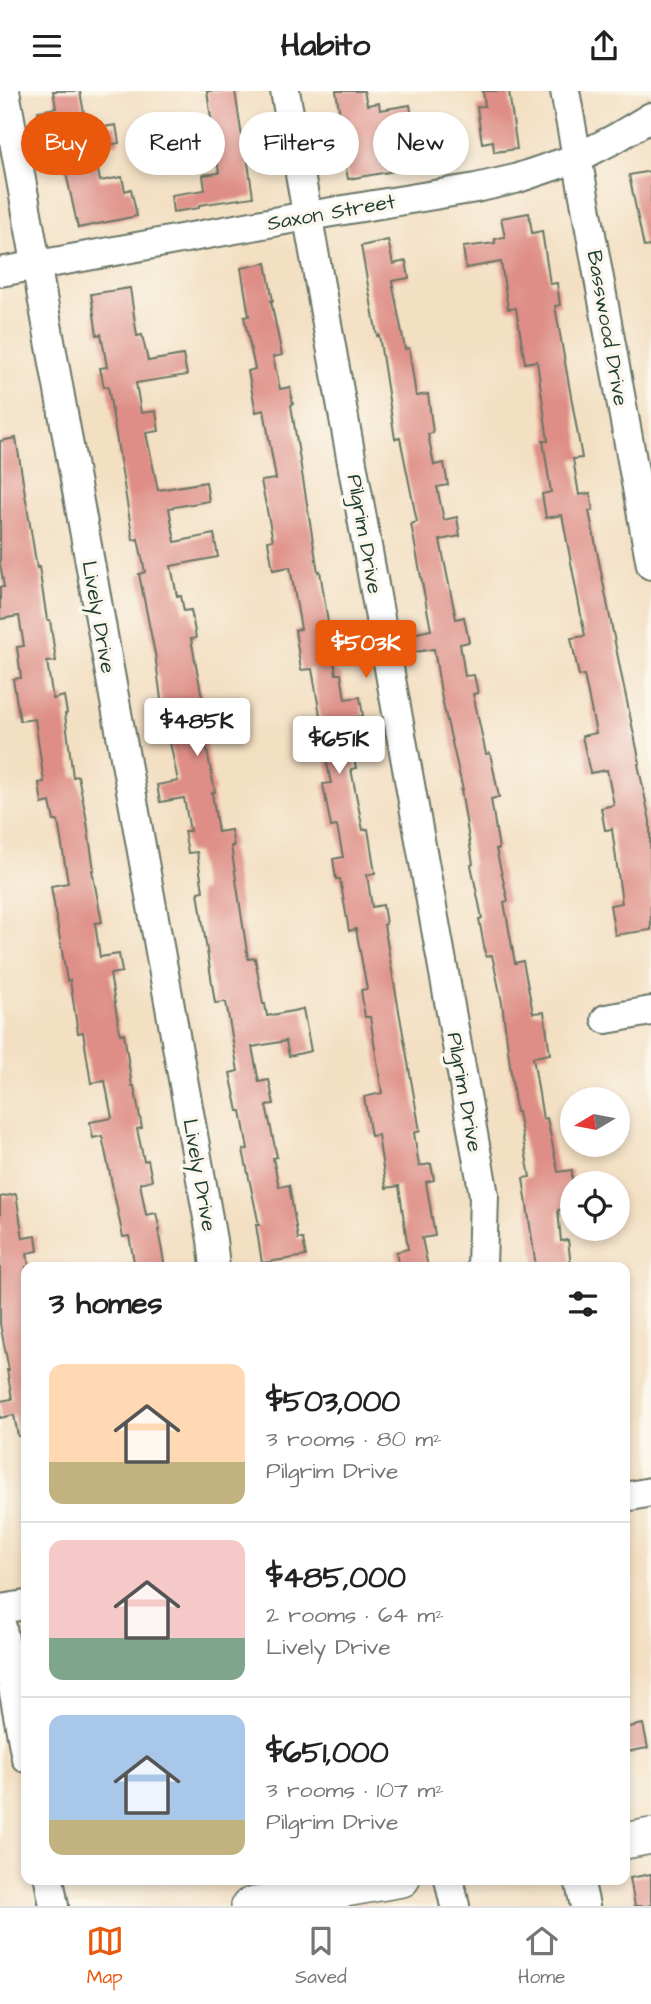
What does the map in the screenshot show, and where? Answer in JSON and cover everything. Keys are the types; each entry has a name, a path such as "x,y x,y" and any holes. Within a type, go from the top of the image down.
{"main road":[{"path":"630,1840 651,1836"},
{"path":"249,1906 367,1885"}],"street":[{"name":"Lively Drive","path":"5,91 214,1262"},
{"name":"Pilgrim Drive","path":"285,91 484,1195 482,1262"},
{"name":"Basswood Drive","path":"565,91 651,565"},
{"name":"Saxon Street","path":"0,272 514,179 577,158 651,117"},
{"path":"606,1019 651,1011"},
{"path":"630,1496 651,1492"},
{"path":"0,1609 21,1606"},
{"path":"0,1617 21,1731"},
{"path":"50,1885 54,1906"},
{"path":"450,1885 454,1906"},
{"path":"580,1885 585,1906"}],"building":[{"path":"53,91 80,91 84,112 38,112 56,108"},
{"path":"207,91 235,91 239,117 239,175 250,175 253,197 173,212 171,195 205,190 203,175 225,175 225,112 210,112"},
{"path":"336,91 364,91 367,105 379,103 380,110 410,105 411,112 373,112 373,175 348,179 347,175 359,175 359,112 339,112"},
{"path":"483,91 509,91 517,149 494,152 493,141 482,143 477,107 485,106"},
{"path":"116,125 119,143 111,145 111,126"},
{"path":"651,171 651,246 644,247 629,175"},
{"path":"66,175 99,175 100,181 122,177 125,191 131,189 137,216 78,228"},
{"path":"529,213 532,233 542,231 550,284 557,283 560,305 555,306 582,458 573,459 579,495 590,493 593,510 589,511 650,821 651,930 615,935 610,905 622,903 612,829 605,830 601,808 614,805 607,770 590,773 582,736 596,733 584,675 579,676 571,638 585,636 562,515 546,518 542,494 551,492 543,441 548,441 537,361 525,363 516,308 508,309 501,262 466,268 463,247 495,243 495,239 505,237 501,218"},
{"path":"388,240 393,264 406,261 409,278 392,281 405,349 409,348 416,396 428,394 433,433 428,434 434,465 444,463 448,485 437,487 444,520 457,517 460,536 440,540 456,619 464,617 469,642 460,644 465,676 474,675 478,693 473,694 499,797 491,799 499,849 496,849 508,901 504,902 515,963 523,961 533,1013 544,1012 550,1054 533,1057 543,1119 547,1118 560,1172 560,1241 568,1241 571,1262 535,1262 523,1178 530,1177 516,1112 502,1003 492,955 486,957 479,919 482,918 471,865 463,790 442,699 434,649 415,652 412,634 431,630 411,524 417,522 400,438 395,439 379,335 377,336 361,246"},
{"path":"266,263 282,355 273,357 280,389 290,387 336,674 341,674 345,699 360,697 363,716 346,718 356,768 351,769 363,830 368,829 375,873 367,875 372,907 383,905 384,925 420,1131 414,1133 419,1166 431,1164 434,1180 426,1182 435,1236 422,1238 427,1262 398,1262 396,1252 408,1249 399,1186 386,1188 378,1135 371,1136 364,1097 382,1093 370,1017 365,1017 361,990 367,989 356,929 349,931 340,879 336,879 333,859 343,857 337,826 331,827 323,784 331,783 324,749 312,752 309,735 323,732 312,669 301,670 295,630 301,629 290,567 273,570 268,541 273,540 261,481 276,479 264,410 256,412 248,371 255,369 244,317 249,316 241,268"},
{"path":"130,288 137,336 142,335 148,361 183,355 187,375 136,383 141,413 156,411 159,431 146,433 158,490 206,482 209,501 169,508 175,542 214,534 218,557 171,566 177,596 181,596 184,611 191,610 196,638 191,639 210,739 205,740 215,792 212,793 218,832 231,830 248,959 255,958 267,1016 303,1009 311,1051 289,1056 286,1041 252,1047 259,1082 269,1080 274,1104 266,1105 277,1157 273,1158 279,1187 289,1185 298,1239 303,1239 306,1256 262,1262 256,1225 259,1225 243,1150 248,1149 230,1073 238,1071 226,1002 215,1003 198,892 203,891 197,852 188,853 184,831 190,831 184,798 160,802 157,785 178,781 139,574 145,572 138,539 133,540 108,386 104,387 100,368 107,367 101,334 97,335 91,294"},
{"path":"16,438 37,568 39,567 47,620 50,620 56,661 47,662 53,699 64,696 73,777 78,776 86,816 92,870 102,922 95,923 100,957 119,954 122,972 110,974 120,1034 124,1033 142,1128 137,1129 144,1161 148,1160 152,1180 140,1183 146,1215 156,1213 164,1262 134,1262 129,1236 123,1237 102,1136 93,1138 90,1122 112,1118 105,1081 91,1083 83,1032 78,1033 70,980 67,981 51,886 68,883 58,821 54,821 50,802 42,804 39,783 44,782 35,719 20,721 13,679 21,678 17,647 24,646 19,616 0,619 0,587 4,587 0,564 0,441"},
{"path":"16,1194 23,1238 36,1236 38,1251 27,1253 28,1262 21,1262 21,1436 18,1436 14,1415 0,1418 0,1401 12,1399 0,1324 0,1197"},
{"path":"643,1724 648,1748 630,1751 630,1727"},
{"path":"651,1874 651,1906 635,1906 630,1878"}]}
